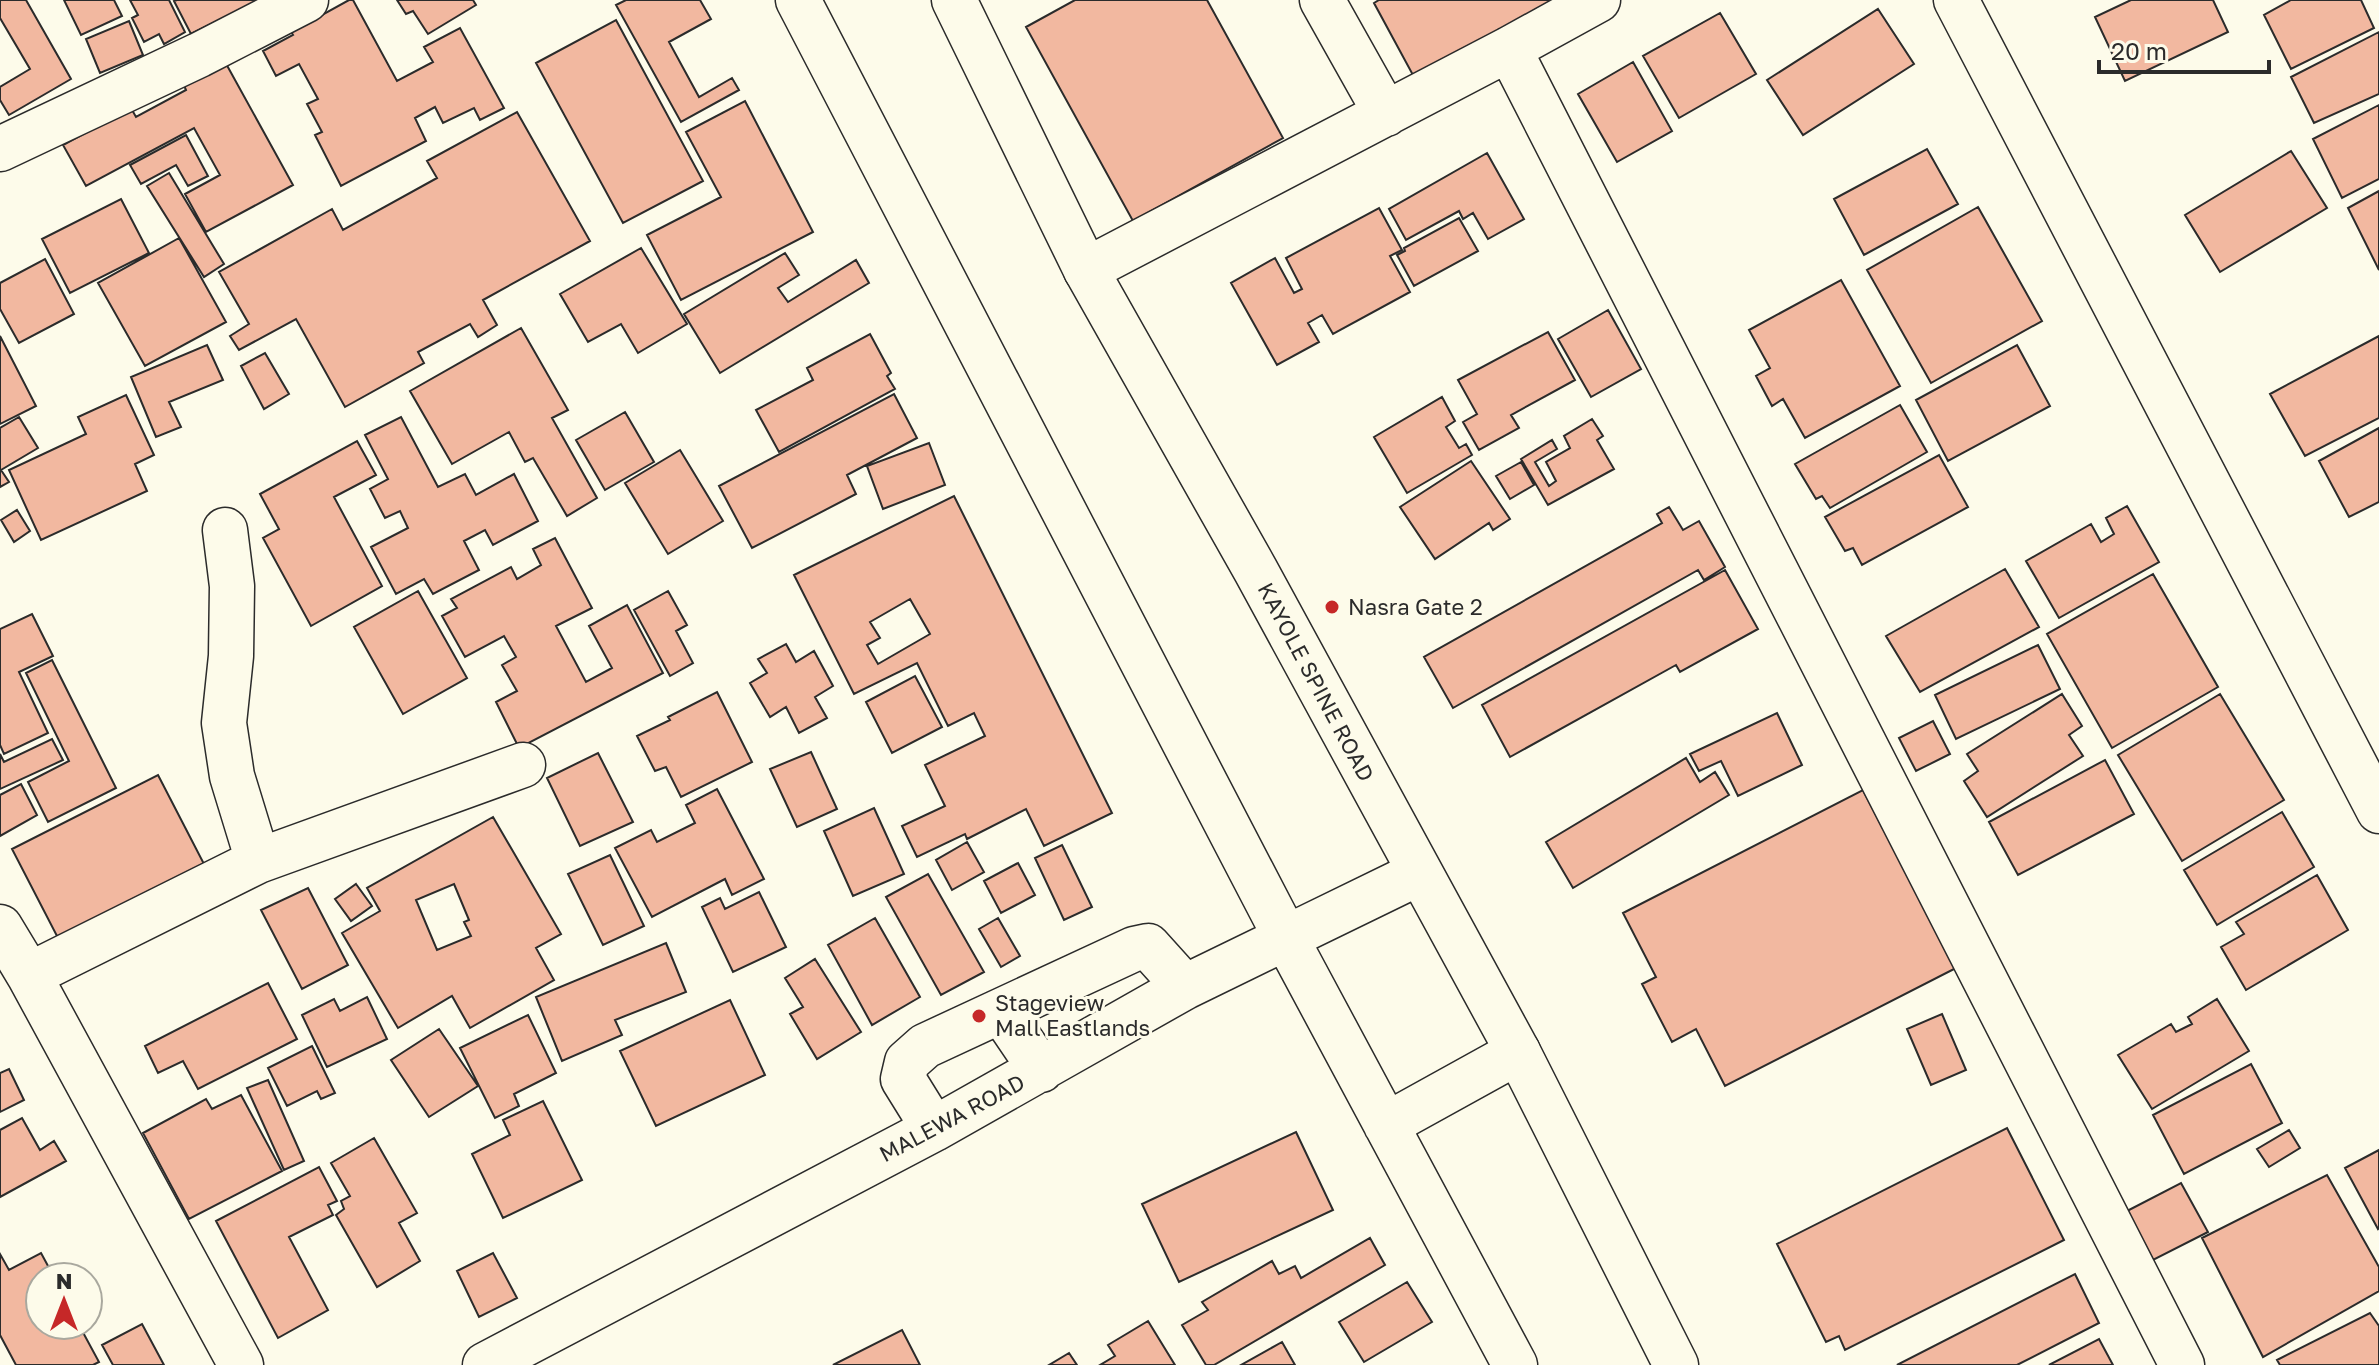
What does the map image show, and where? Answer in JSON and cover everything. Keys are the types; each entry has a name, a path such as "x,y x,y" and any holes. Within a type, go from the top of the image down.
{"street":[{"path":"0,149 199,55 306,0"},
{"path":"798,0 1286,938 1515,1365"},
{"name":"KAYOLE SPINE ROAD","path":"954,0 1086,270 1256,571 1518,1052 1676,1365"},
{"path":"1322,0 1386,114"},
{"path":"1086,270 1598,0"},
{"path":"1956,0 2379,811"},
{"path":"1509,49 2182,1365"},
{"path":"225,530 232,586 231,656 224,723 232,776 258,861"},
{"path":"29,975 258,861 523,765"},
{"name":"MALEWA ROAD","path":"485,1365 552,1349 1185,987 1419,873"},
{"path":"0,927 241,1365"},
{"path":"934,1129 903,1079 907,1062 925,1046 1134,949 1148,946 1185,987"},
{"path":"1001,1011 1041,1070"},
{"path":"1386,1125 1518,1052"}],"building":[{"path":"0,0 26,0 71,79 9,115 0,100 0,87 30,69 0,18"},
{"path":"64,0 114,0 122,16 81,35"},
{"path":"130,0 169,0 185,32 164,44 159,34 144,42 132,18 138,15"},
{"path":"260,0 191,34 174,1"},
{"path":"353,0 397,81 433,62 424,47 460,28 504,108 480,120 474,108 443,123 435,107 415,118 426,141 341,186 315,135 322,132 307,104 318,99 299,64 276,76 263,51"},
{"path":"397,0 473,0 476,5 428,34 413,11 406,14"},
{"path":"626,0 700,0 711,19 669,42 699,97 732,78 739,90 681,122 616,5"},
{"path":"1075,0 1207,0 1283,138 1133,221 1026,27"},
{"path":"1379,0 1558,0 1414,77 1374,3"},
{"path":"2131,0 2213,0 2228,32 2125,81 2095,17"},
{"path":"2291,0 2361,0 2374,28 2291,69 2264,15"},
{"path":"1878,9 1914,64 1803,135 1767,80"},
{"path":"1720,13 1756,74 1679,118 1643,56"},
{"path":"616,20 703,181 623,223 536,63"},
{"path":"129,21 143,55 100,73 86,39"},
{"path":"2379,32 2379,94 2314,123 2291,77"},
{"path":"224,60 293,185 206,232 185,194 220,175 194,128 86,186 63,145 131,108 136,117 186,90 183,83"},
{"path":"1633,62 1672,131 1617,162 1578,94"},
{"path":"745,101 813,232 681,300 647,235 721,197 686,132"},
{"path":"2379,105 2379,179 2342,198 2313,139"},
{"path":"517,112 590,241 483,300 497,325 478,337 470,324 418,352 424,363 345,407 296,319 239,350 230,336 249,324 219,272 332,209 343,230 437,178 427,161"},
{"path":"186,135 208,176 188,186 176,165 141,184 130,165"},
{"path":"1927,149 1958,204 1864,255 1834,199"},
{"path":"2291,151 2327,208 2220,272 2185,215"},
{"path":"1487,153 1524,219 1488,239 1473,213 1463,219 1459,211 1406,240 1389,209"},
{"path":"169,173 224,264 204,277 147,186"},
{"path":"2379,191 2379,270 2348,208"},
{"path":"121,199 149,253 70,293 42,239"},
{"path":"1978,207 2042,321 1931,383 1867,270"},
{"path":"1379,208 1402,250 1390,256 1410,292 1333,334 1322,315 1308,323 1319,342 1277,365 1231,283 1275,258 1294,293 1302,289 1286,258"},
{"path":"1459,218 1478,251 1414,286 1397,255 1405,251 1404,248"},
{"path":"179,238 226,322 145,366 98,283"},
{"path":"641,248 687,324 638,353 621,324 588,342 560,294"},
{"path":"785,253 799,275 778,288 788,302 856,260 869,283 720,373 684,314"},
{"path":"45,259 74,314 19,343 0,309 0,283"},
{"path":"1841,280 1900,386 1805,438 1783,399 1772,406 1756,376 1770,368 1749,330"},
{"path":"1608,310 1641,369 1591,397 1558,339"},
{"path":"521,328 568,410 552,418 597,498 567,516 533,458 525,462 509,432 452,464 410,391"},
{"path":"1548,332 1575,380 1511,415 1519,428 1479,450 1463,422 1477,414 1458,380"},
{"path":"870,334 891,373 887,376 895,389 779,452 756,410 813,380 807,368"},
{"path":"0,336 36,406 0,424"},
{"path":"2379,336 2379,418 2305,456 2270,394"},
{"path":"207,345 223,380 169,402 181,427 156,437 131,377"},
{"path":"2017,345 2050,406 1948,461 1916,400"},
{"path":"265,353 289,394 264,409 241,366"},
{"path":"894,394 917,438 847,475 856,494 752,548 719,486"},
{"path":"126,395 154,455 135,464 147,491 41,540 9,470 86,434 78,417"},
{"path":"1442,397 1455,421 1446,427 1459,448 1466,444 1472,455 1407,493 1374,437"},
{"path":"1900,405 1927,452 1830,508 1822,496 1816,499 1795,464"},
{"path":"625,412 654,462 605,490 576,440"},
{"path":"19,417 38,448 1,470 9,482 0,487 0,428"},
{"path":"401,417 438,487 465,474 476,495 514,474 538,521 493,545 485,530 464,541 479,570 433,594 424,579 396,594 371,547 408,528 400,511 385,518 370,489 388,479 365,435"},
{"path":"1592,419 1603,436 1597,440 1614,469 1548,505 1521,459 1552,440 1557,449 1535,462 1549,486 1556,481 1546,462 1570,448 1564,436"},
{"path":"2379,428 2379,502 2349,517 2319,461"},
{"path":"357,441 376,475 334,497 382,586 311,626 263,538 279,529 260,494"},
{"path":"929,443 945,485 883,509 867,466"},
{"path":"680,450 723,521 668,554 625,483"},
{"path":"1939,455 1968,507 1862,565 1853,548 1845,551 1825,517"},
{"path":"1471,461 1510,519 1493,530 1489,523 1435,559 1400,507"},
{"path":"1521,462 1534,485 1510,499 1496,476"},
{"path":"954,496 1112,813 1044,846 1026,809 967,839 965,834 917,857 902,826 945,806 925,765 985,736 974,713 948,726 917,663 854,694 794,575","holes":["910,599 930,634 878,664 867,645 880,638 870,622"]},
{"path":"2127,506 2159,562 2059,618 2026,561 2091,524 2101,542 2114,534 2106,518"},
{"path":"1669,507 1683,530 1699,521 1725,567 1704,580 1698,570 1453,708 1424,657 1662,523 1657,514"},
{"path":"17,510 30,531 14,542 1,520"},
{"path":"555,538 592,608 556,626 586,682 612,668 589,626 627,605 663,673 519,748 496,702 517,691 502,665 516,657 504,636 465,657 442,616 457,608 451,599 511,567 517,579 541,565 533,549"},
{"path":"2005,569 2039,627 1920,692 1886,636"},
{"path":"1725,570 1758,629 1680,672 1676,665 1510,757 1482,705"},
{"path":"2153,574 2218,687 2112,748 2047,634"},
{"path":"418,591 467,678 403,714 354,627"},
{"path":"668,591 687,625 676,631 693,663 670,676 634,610"},
{"path":"32,614 53,656 19,672 48,733 4,754 0,745 0,629"},
{"path":"786,644 796,662 814,651 833,686 815,697 827,718 799,733 786,707 770,717 750,683 767,673 758,659"},
{"path":"2038,645 2060,689 1956,739 1935,695"},
{"path":"52,660 116,788 48,822 28,782 69,761 26,673"},
{"path":"915,676 942,727 892,753 866,702"},
{"path":"717,692 752,762 681,797 666,767 655,771 637,736"},
{"path":"2062,694 2082,726 2069,735 2083,756 1987,817 1964,781 1978,771 1967,754"},
{"path":"2220,694 2284,800 2182,861 2118,755"},
{"path":"1777,713 1802,765 1738,796 1721,761 1699,771 1690,754"},
{"path":"1933,721 1950,754 1916,771 1899,738"},
{"path":"52,739 63,760 0,789 0,754 4,762"},
{"path":"811,752 837,809 797,827 770,769"},
{"path":"598,753 633,822 580,846 547,778"},
{"path":"1686,758 1700,782 1715,772 1729,795 1573,888 1546,842"},
{"path":"2105,760 2134,814 2018,875 1989,822"},
{"path":"158,775 204,864 58,938 12,849"},
{"path":"21,784 37,815 0,836 0,795"},
{"path":"717,789 764,879 732,895 725,879 652,917 615,848 651,830 657,842 695,823 686,805"},
{"path":"1863,790 1956,968 1725,1086 1696,1029 1672,1042 1642,984 1656,977 1623,913"},
{"path":"874,808 904,874 853,896 824,831"},
{"path":"2282,812 2314,867 2217,925 2184,870"},
{"path":"493,817 561,934 536,948 554,980 470,1028 452,996 398,1028 342,933 380,911 367,888","holes":["454,884 469,920 464,922 471,936 437,950 416,900"]},
{"path":"967,842 984,872 952,890 936,860"},
{"path":"1062,845 1092,907 1064,920 1035,858"},
{"path":"610,855 644,926 603,945 568,874"},
{"path":"1018,863 1035,895 1001,913 984,881"},
{"path":"928,874 984,972 941,995 886,897"},
{"path":"2317,875 2348,930 2246,990 2221,947 2244,934 2236,922"},
{"path":"356,884 372,906 351,921 335,899"},
{"path":"308,888 348,965 302,989 261,910"},
{"path":"759,892 786,947 733,972 702,907 720,898 725,909"},
{"path":"875,918 920,997 872,1025 828,945"},
{"path":"998,918 1020,956 1001,967 979,929"},
{"path":"666,943 686,992 615,1020 622,1035 562,1061 536,997"},
{"path":"815,959 861,1032 817,1059 790,1014 803,1007 785,978"},
{"path":"268,983 297,1039 198,1089 183,1061 158,1073 145,1046"},
{"path":"367,997 387,1039 327,1067 302,1015 334,999 340,1011"},
{"path":"2217,999 2249,1051 2152,1109 2118,1055 2171,1024 2176,1032 2192,1024 2188,1017"},
{"path":"730,1000 765,1075 656,1126 620,1051"},
{"path":"1942,1014 1966,1070 1931,1085 1907,1029"},
{"path":"528,1015 556,1073 514,1094 519,1106 495,1118 460,1048"},
{"path":"439,1029 478,1086 429,1117 391,1060"},
{"path":"312,1046 335,1093 321,1099 317,1091 287,1106 268,1068"},
{"path":"2251,1064 2282,1123 2184,1174 2153,1115"},
{"path":"9,1069 24,1100 0,1112 0,1073"},
{"path":"268,1080 304,1161 284,1170 247,1088"},
{"path":"241,1095 282,1171 189,1219 143,1133 206,1099 212,1109"},
{"path":"543,1101 582,1180 503,1218 472,1154 510,1135 503,1120"},
{"path":"22,1118 40,1150 54,1141 66,1161 0,1197 0,1130"},
{"path":"2007,1128 2064,1240 1845,1350 1839,1336 1826,1342 1777,1244"},
{"path":"2289,1130 2300,1148 2269,1167 2257,1149"},
{"path":"1296,1132 1333,1210 1179,1282 1142,1204"},
{"path":"374,1138 417,1213 399,1223 420,1261 377,1287 336,1215 344,1209 341,1201 350,1196 331,1163"},
{"path":"2379,1150 2379,1228 2378,1229 2345,1168"},
{"path":"319,1167 337,1201 328,1205 333,1215 289,1237 328,1310 278,1338 216,1221"},
{"path":"2327,1175 2379,1267 2379,1291 2263,1357 2202,1238"},
{"path":"2181,1183 2208,1232 2153,1260 2127,1211"},
{"path":"1370,1238 1385,1265 1214,1365 1206,1365 1182,1325 1208,1310 1202,1302 1272,1261 1279,1274 1295,1266 1301,1278"},
{"path":"41,1253 45,1261 26,1261"},
{"path":"493,1253 517,1298 479,1317 457,1271"},
{"path":"0,1254 9,1270 24,1262 24,1341 88,1341 99,1362 93,1365 16,1365 0,1335"},
{"path":"2075,1274 2099,1323 2017,1365 1897,1365"},
{"path":"1407,1282 1432,1322 1364,1362 1339,1322"},
{"path":"2370,1313 2379,1326 2379,1365 2280,1365 2277,1360"},
{"path":"1148,1321 1175,1365 1100,1365 1115,1356 1108,1345"},
{"path":"142,1324 164,1365 113,1365 102,1345"},
{"path":"902,1330 920,1365 833,1365"},
{"path":"2099,1339 2113,1365 2049,1365"},
{"path":"1282,1342 1295,1365 1241,1365"},
{"path":"1069,1353 1077,1365 1049,1365"}],"place":[{"name":"Nasra Gate 2","path":"1332,607"},
{"name":"Stageview Mall Eastlands","path":"979,1016"}]}
